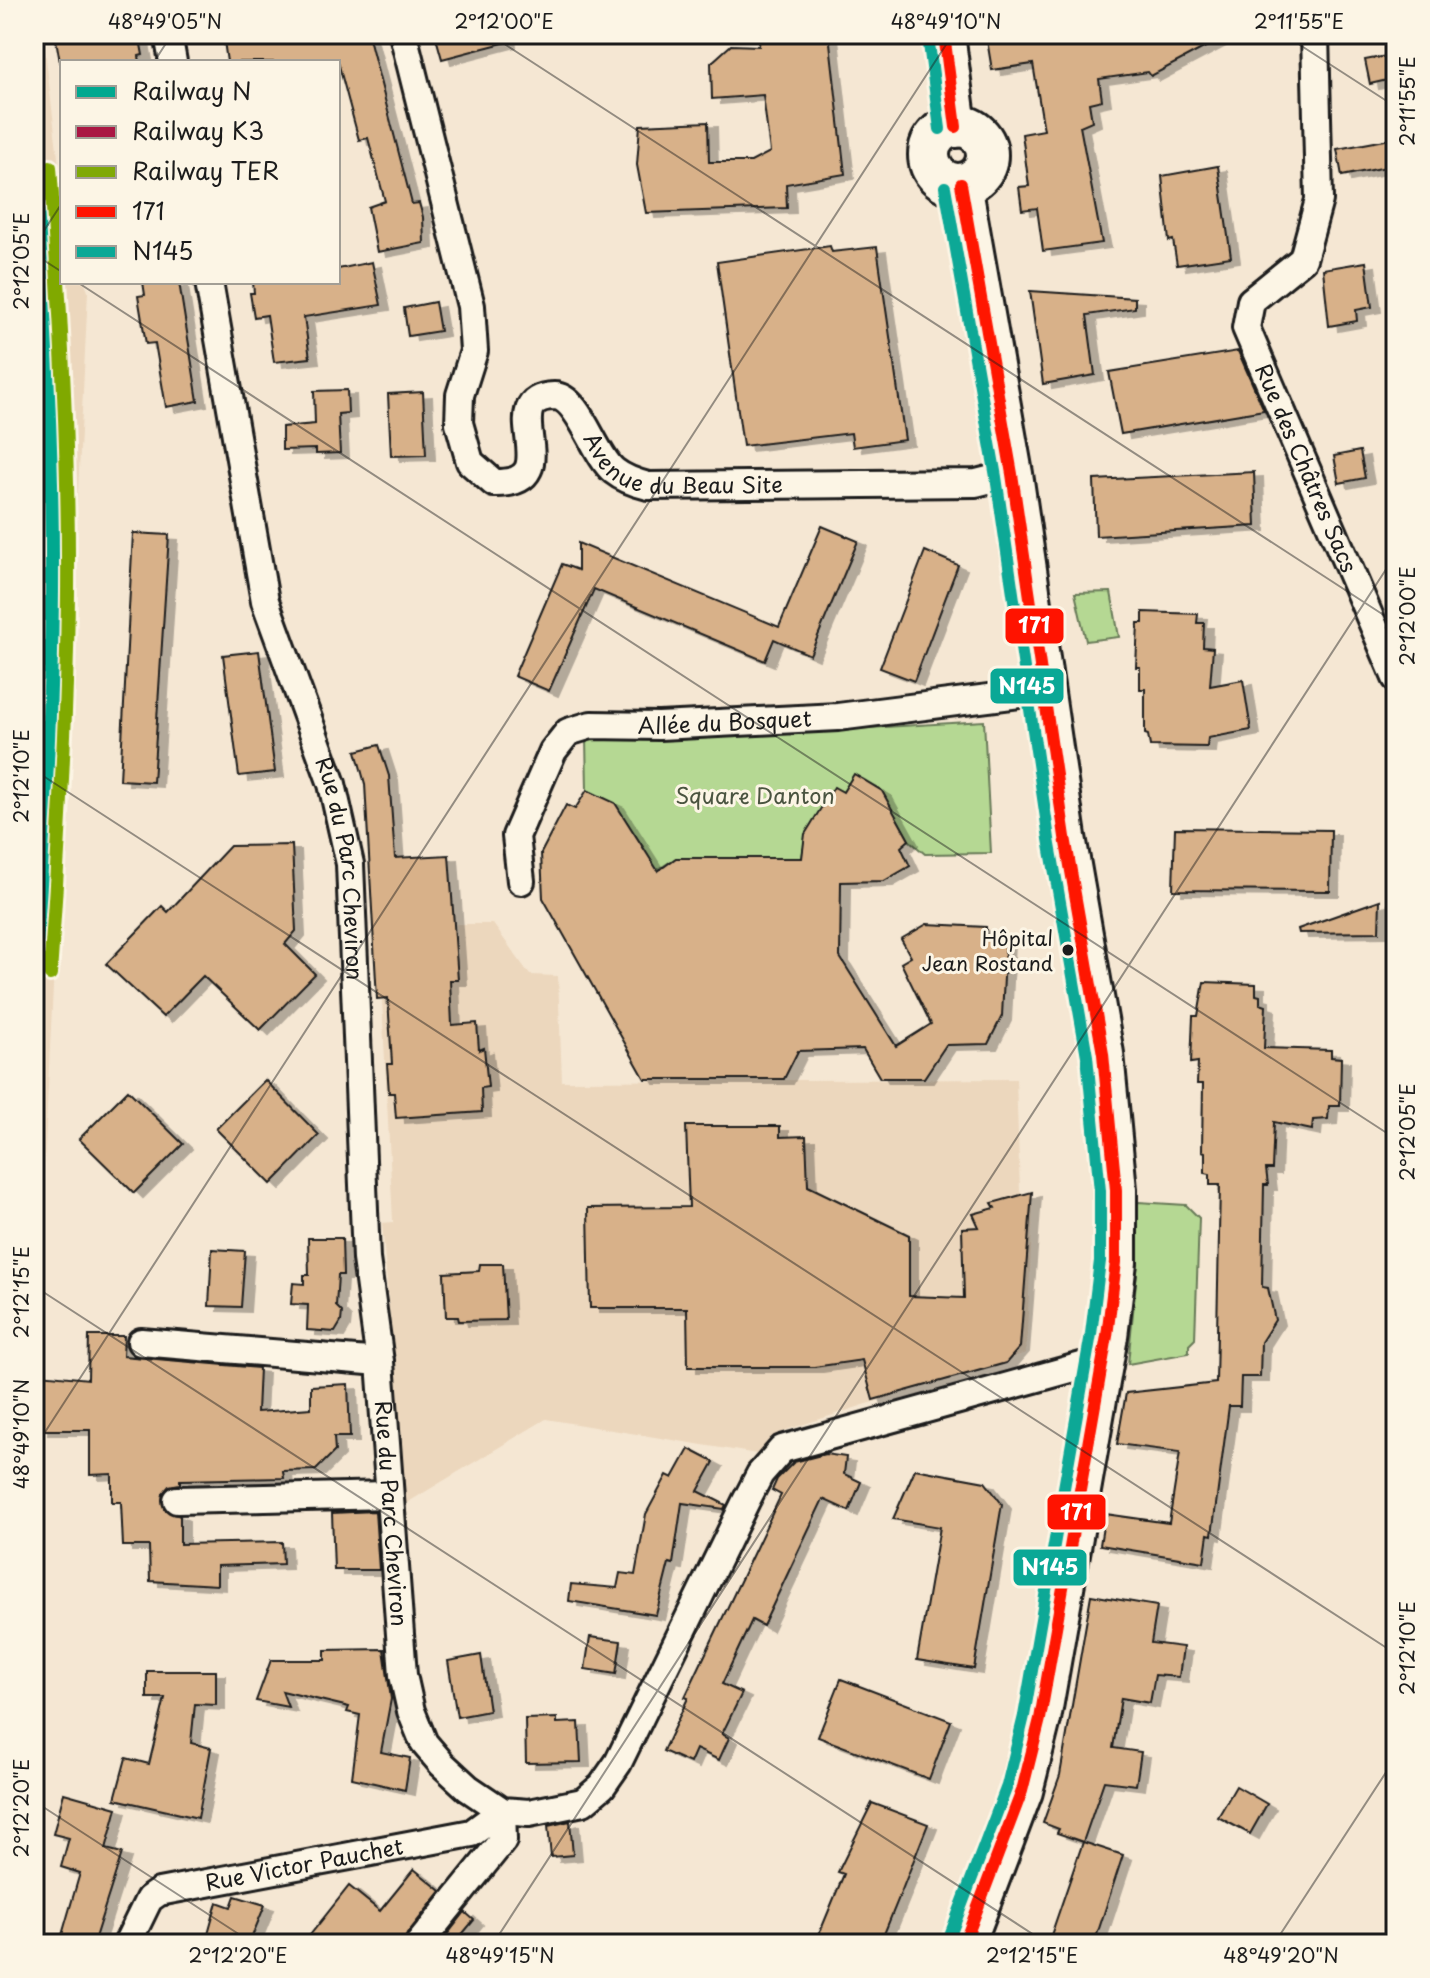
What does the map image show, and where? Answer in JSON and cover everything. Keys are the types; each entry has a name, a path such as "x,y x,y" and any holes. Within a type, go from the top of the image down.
{"main road":[{"path":"944,34 956,127 939,133 933,141 930,162 940,178 963,192 1012,474 1043,691 1111,1116 1116,1190 1116,1262 1103,1360 1033,1754 964,1944"}],"street":[{"path":"168,34 173,60"},
{"name":"Avenue du Beau Site","path":"403,34 471,306 474,351 460,395 459,423 470,462 484,476 494,483 510,484 531,468 533,457 525,428 529,413 537,401 553,396 565,398 575,408 597,451 614,471 648,486 976,483 1012,474"},
{"name":"Rue des Châtres Sacs","path":"1315,34 1319,200 1303,259 1251,301 1246,328 1396,678"},
{"name":"Rue du Parc Cheviron","path":"209,284 265,601 332,784 350,864 366,1259 380,1362 403,1675 411,1711 424,1743 468,1788 502,1811"},
{"name":"Allée du Bosquet","path":"521,881 516,836 553,751 568,732 591,725 659,726 838,717 1043,691"},
{"path":"141,1342 380,1362"},
{"path":"419,1944 503,1840 502,1811 529,1813 583,1802 602,1786 645,1710 760,1474 782,1449 1103,1360"},
{"path":"177,1500 388,1495"},
{"name":"Rue Victor Pauchet","path":"127,1944 149,1899 159,1892 472,1833 502,1811"}],"shaded area":[{"path":"34,34 43,34 60,174 60,284 86,284 88,292 34,1365"},
{"path":"456,924 493,924 530,975 558,976 562,1081 1016,1079 1020,1191 1033,1206 1026,1353 786,1430 757,1454 546,1419 405,1504 382,1223 393,1222 382,1000 394,998 402,964 458,959"}],"green space":[{"path":"1111,592 1119,637 1086,641 1075,593"},
{"name":"Square Danton","path":"984,721 991,853 925,854 909,840 881,790 854,775 843,792 834,788 810,828 802,858 676,858 651,874 645,850 615,804 587,790 586,737 752,735"},
{"path":"1138,1202 1186,1205 1199,1218 1195,1339 1189,1345 1189,1353 1128,1364 1138,1261"}],"building":[{"path":"55,34 139,34 143,55 139,56 140,60 60,62"},
{"path":"223,34 368,34 412,204 419,203 423,217 424,243 377,252 368,207 385,201 368,138 359,140 340,60 227,60"},
{"path":"435,34 506,34 507,42 442,59"},
{"path":"760,34 829,34 845,174 786,184 787,208 646,213 637,165 640,125 708,122 709,162 751,162 770,152 763,95 712,99 711,63 731,45 759,46"},
{"path":"986,34 1230,34 1151,76 1148,72 1099,79 1102,100 1089,103 1092,121 1080,126 1102,243 1043,251 1037,208 1022,210 1019,187 1029,186 1022,134 1044,130 1033,64 992,70"},
{"path":"1392,55 1396,78 1370,84 1365,60"},
{"path":"1396,138 1396,165 1342,176 1337,149"},
{"path":"1218,166 1231,257 1177,265 1173,240 1169,241 1162,176"},
{"path":"830,246 832,252 877,247 905,440 853,447 851,433 743,446 717,262"},
{"path":"372,262 381,305 304,317 310,358 274,362 267,315 254,317 250,293 254,293 253,284 340,284 340,269"},
{"path":"1366,262 1372,307 1356,310 1357,321 1329,326 1323,269"},
{"path":"143,284 179,284 198,401 166,407 155,343 146,344 138,296 145,295"},
{"path":"1030,291 1135,298 1135,308 1087,315 1095,375 1043,384"},
{"path":"435,302 440,331 408,336 404,308"},
{"path":"1238,351 1264,410 1121,434 1109,372"},
{"path":"347,390 348,413 338,414 340,453 316,454 316,449 282,450 282,427 315,424 314,391"},
{"path":"423,392 426,455 391,456 388,394"},
{"path":"1360,451 1365,478 1339,483 1334,456"},
{"path":"1254,472 1256,526 1096,536 1094,480"},
{"path":"822,526 858,541 810,655 774,639 765,661 594,589 549,691 514,676 562,564 578,570 578,543 779,627"},
{"path":"133,533 169,535 153,782 120,780"},
{"path":"925,551 958,565 914,681 880,668"},
{"path":"1143,612 1198,614 1197,623 1204,623 1203,647 1213,648 1210,686 1243,680 1251,730 1208,738 1207,747 1150,746 1145,734 1145,689 1140,689 1140,667 1136,667 1138,623 1143,623"},
{"path":"259,651 275,772 239,776 223,655"},
{"path":"379,745 389,776 395,858 449,855 458,980 450,980 452,1025 477,1023 479,1050 484,1048 488,1087 481,1088 482,1112 396,1118 394,1093 389,1093 387,1064 392,1064 388,998 377,999 365,784 356,751"},
{"path":"854,774 882,791 909,840 901,847 910,866 884,881 841,882 840,957 896,1046 931,1024 901,963 911,957 901,939 927,924 986,927 986,937 1006,938 1002,1016 988,1044 946,1045 924,1078 880,1078 863,1049 798,1051 784,1079 645,1079 543,898 541,853 566,805 575,809 587,790 615,803 658,871 676,858 802,858 805,834 834,787 843,792"},
{"path":"1175,828 1331,830 1330,891 1173,890"},
{"path":"292,845 296,931 285,944 315,974 260,1030 203,976 163,1017 106,964 162,906 168,912 230,846"},
{"path":"1380,900 1379,932 1299,933 1298,929"},
{"path":"1204,982 1256,984 1260,1004 1266,1006 1264,1048 1331,1050 1331,1057 1341,1058 1340,1106 1329,1106 1328,1119 1313,1120 1312,1130 1274,1122 1272,1169 1266,1169 1268,1185 1264,1185 1262,1287 1268,1288 1275,1320 1261,1342 1260,1377 1241,1377 1240,1406 1229,1406 1212,1535 1208,1534 1204,1562 1100,1545 1105,1514 1169,1523 1180,1452 1117,1444 1126,1393 1216,1383 1220,1185 1210,1185 1210,1174 1205,1173 1205,1152 1202,1151 1203,1084 1197,1084 1198,1062 1191,1063 1193,1016 1198,1016"},
{"path":"265,1080 319,1135 271,1184 216,1129"},
{"path":"128,1090 183,1144 134,1193 79,1139"},
{"path":"686,1126 780,1126 780,1137 806,1136 808,1186 909,1235 909,1296 964,1298 962,1228 979,1227 973,1214 995,1208 992,1203 1032,1192 1020,1347 1006,1363 873,1400 862,1360 814,1367 688,1367 687,1308 590,1308 588,1208 689,1207"},
{"path":"308,1238 342,1238 343,1275 338,1275 336,1306 342,1312 335,1332 307,1330 308,1305 291,1304 293,1283 304,1284 304,1275 309,1275"},
{"path":"212,1249 245,1251 241,1307 209,1306"},
{"path":"480,1264 503,1264 506,1320 459,1321 458,1317 446,1317 444,1273 479,1271"},
{"path":"89,1336 124,1336 123,1356 259,1368 257,1412 311,1408 311,1386 348,1384 350,1437 334,1437 335,1451 316,1470 283,1471 284,1478 180,1480 180,1484 169,1486 163,1493 164,1509 180,1516 180,1544 282,1542 283,1564 217,1566 217,1585 150,1581 149,1546 123,1546 121,1502 112,1502 112,1474 90,1475 90,1430 39,1430 41,1374 88,1379"},
{"path":"689,1449 714,1462 698,1491 726,1505 724,1509 682,1503 673,1564 669,1563 656,1615 569,1601 571,1584 617,1588 620,1573 635,1575 646,1514 667,1475 673,1478"},
{"path":"825,1454 846,1457 844,1474 861,1482 849,1511 823,1499 763,1626 752,1620 722,1684 742,1693 722,1734 729,1738 719,1760 696,1749 690,1763 663,1751 688,1698 685,1697 781,1495 772,1490 777,1479 794,1462"},
{"path":"915,1469 985,1482 1002,1504 974,1669 917,1660 940,1527 893,1519"},
{"path":"375,1511 379,1570 334,1570 332,1513"},
{"path":"1091,1595 1157,1606 1151,1643 1183,1647 1179,1677 1155,1675 1150,1703 1121,1698 1113,1748 1141,1752 1136,1785 1104,1781 1083,1842 1057,1833 1059,1829 1043,1823 1060,1775"},
{"path":"590,1637 621,1641 616,1674 585,1669"},
{"path":"384,1649 391,1699 381,1752 410,1758 405,1790 352,1778 360,1715 347,1712 349,1707 282,1691 288,1707 256,1701 271,1660 325,1660 325,1650"},
{"path":"481,1655 489,1711 457,1717 448,1661"},
{"path":"147,1671 216,1671 216,1705 195,1704 191,1743 211,1748 198,1818 115,1799 126,1758 149,1764 165,1698 147,1698"},
{"path":"841,1679 951,1721 929,1779 818,1737"},
{"path":"557,1718 557,1723 579,1722 581,1762 526,1763 525,1719"},
{"path":"1236,1786 1267,1804 1250,1834 1218,1817"},
{"path":"64,1793 117,1808 106,1849 122,1853 93,1944 62,1935 80,1873 61,1867 69,1838 53,1834"},
{"path":"872,1803 928,1824 902,1890 880,1944 815,1944 844,1874 838,1872"},
{"path":"570,1821 573,1855 551,1857 548,1826"},
{"path":"1083,1842 1123,1855 1094,1944 1048,1944"},
{"path":"414,1869 441,1891 407,1934 403,1944 303,1944 349,1886 380,1911"},
{"path":"235,1896 265,1905 249,1944 227,1944 207,1938 217,1902 231,1907"},
{"path":"465,1912 474,1920 454,1944 440,1944"}],"rail line":[{"name":"TER","path":"50,167 64,379 68,592 62,783 50,974"},
{"name":"N","path":"34,168 48,380 52,592 46,782 34,973"},
{"name":"K3","path":"34,440 34,680"}],"transit line":[{"name":"171","path":"944,34 956,127"},
{"name":"N145","path":"928,36 940,129"},
{"name":"171","path":"961,184 1012,474 1065,837 1103,1054 1116,1190 1116,1262 1107,1336 1040,1719 1022,1791 964,1944"},
{"name":"N145","path":"945,187 996,477 1049,839 1087,1056 1100,1191 1100,1261 1091,1334 1024,1716 1007,1786 949,1938"}],"place":[{"name":"Hôpital Jean Rostand","path":"1068,950"}]}
